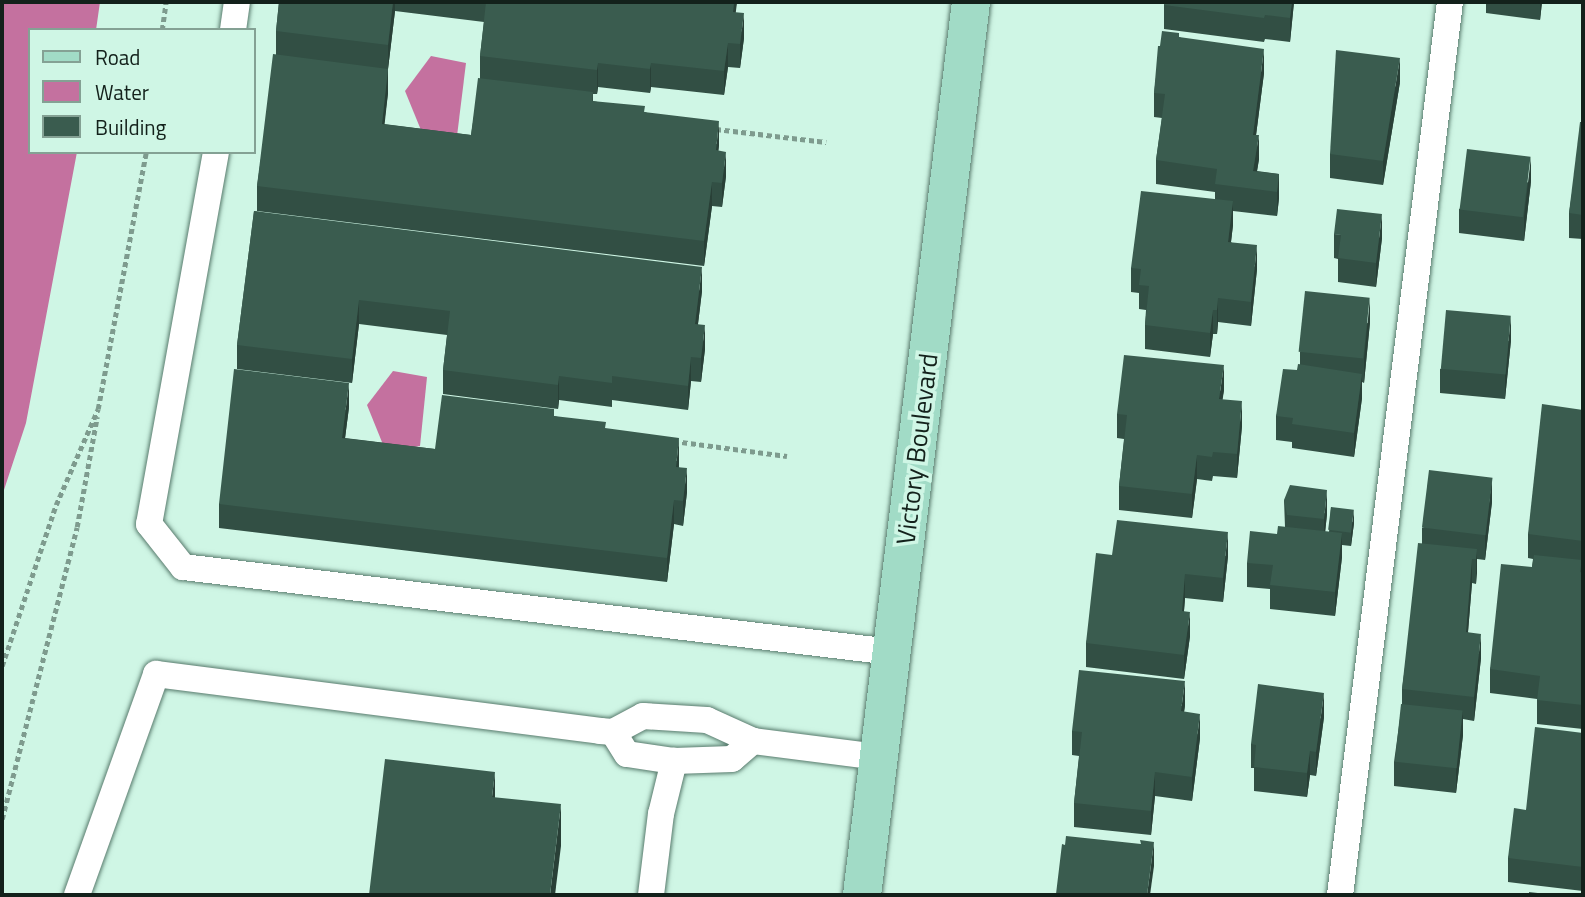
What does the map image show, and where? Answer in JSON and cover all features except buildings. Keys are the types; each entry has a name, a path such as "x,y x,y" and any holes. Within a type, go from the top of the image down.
{"main road":[{"name":"Victory Boulevard","path":"862,895 971,2"}],"lane":[{"path":"233,28 237,2"},
{"path":"1340,895 1450,2"},
{"path":"216,154 149,524 183,567 892,652"},
{"path":"77,895 156,674 613,732 643,716 706,720 753,741 878,757"},
{"path":"613,732 627,754 674,761 732,759 753,741"},
{"path":"651,895 661,814 674,761"}],"path":[{"path":"162,28 166,2"},
{"path":"713,128 826,142"},
{"path":"2,819 77,527 146,154"},
{"path":"2,666 57,505 98,409"},
{"path":"671,441 787,456"}],"water":[{"path":"2,2 100,2 96,28 28,28 28,154 77,154 26,423 2,496"},
{"path":"431,56 466,63 457,136 423,135 405,91"},
{"path":"393,371 427,377 420,446 386,452 367,405"}]}
